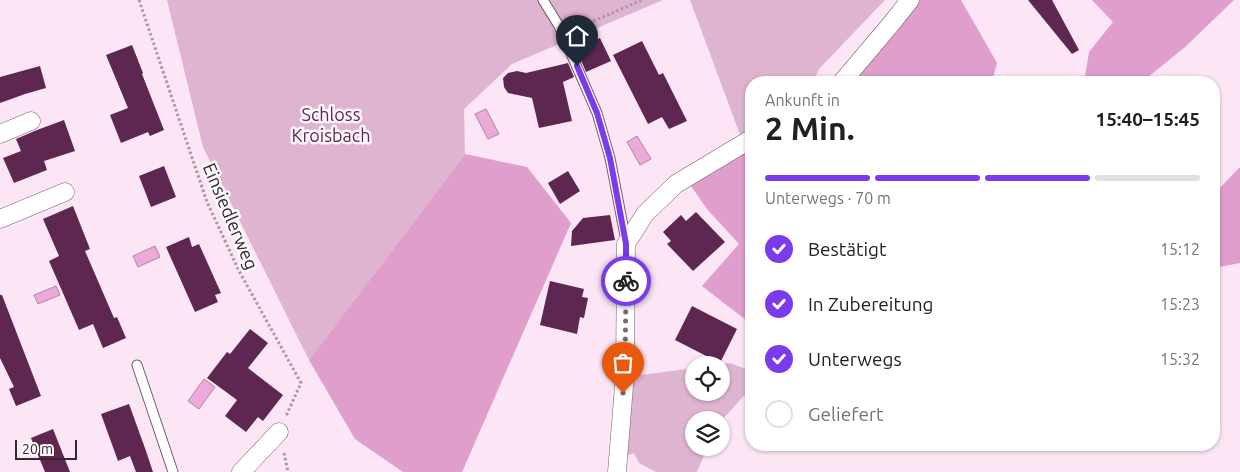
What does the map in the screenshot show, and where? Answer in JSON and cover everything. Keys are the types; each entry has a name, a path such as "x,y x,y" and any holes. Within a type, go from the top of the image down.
{"street":[{"path":"847,76 910,0"},
{"path":"0,134 31,121"},
{"path":"616,472 625,374 626,244 645,214 676,184 745,143"},
{"path":"0,219 65,192"},
{"path":"241,472 279,432"}],"lane":[{"path":"543,0 559,26 597,113 610,158 626,244"},
{"path":"137,365 173,472"}],"path":[{"name":"Einsiedlerweg","path":"139,0 207,202 239,272 300,383 279,432"},
{"path":"562,34 642,0"}],"green space":[{"name":"Schloss Kroisbach","path":"167,0 663,0 512,64 464,109 465,154 309,360 203,147"},
{"path":"690,0 885,0 819,69 816,76 745,76 745,148"},
{"path":"730,363 745,369 745,395 730,411 685,411 685,456 704,456 697,472 656,472 639,463 634,453 622,458 628,398 634,376 685,369 685,401 730,401"}],"shaded area":[{"path":"917,0 961,0 997,63 994,76 855,76"},
{"path":"1092,0 1234,0 1185,47 1149,76 1085,76 1089,52 1113,22"},
{"path":"486,109 499,134 488,139 475,114"},
{"path":"637,136 651,159 640,165 627,142"},
{"path":"745,149 745,319 702,286 739,244 707,209 691,186"},
{"path":"465,154 527,167 571,223 462,472 403,472 355,439 309,360"},
{"path":"1240,167 1240,263 1220,267 1220,188"},
{"path":"155,246 160,257 138,267 133,256"},
{"path":"56,286 60,295 38,304 34,295"},
{"path":"204,379 215,387 199,409 188,401"}],"building":[{"path":"1028,0 1052,0 1079,50 1072,54"},
{"path":"600,38 611,61 586,72 577,48"},
{"path":"642,41 659,75 663,73 687,121 669,129 662,117 648,124 613,55"},
{"path":"132,45 164,130 150,136 148,132 121,143 110,115 128,108 106,55"},
{"path":"568,63 574,77 563,82 572,121 539,128 532,98 508,93 504,87 503,78 508,73 517,71 526,73"},
{"path":"40,66 46,88 0,103 0,77"},
{"path":"64,120 75,151 44,161 47,170 14,183 3,158 21,151 16,139"},
{"path":"164,166 176,197 151,207 139,176"},
{"path":"568,171 580,191 560,204 548,183"},
{"path":"73,206 90,249 85,251 114,318 117,317 126,338 103,348 93,324 79,330 49,261 59,256 43,219"},
{"path":"696,212 725,242 693,271 667,244 671,241 663,232 681,215 686,221"},
{"path":"610,215 615,240 571,246 572,231 583,218"},
{"path":"189,237 192,247 199,244 221,293 215,295 218,302 195,312 166,247"},
{"path":"550,281 584,289 582,297 588,298 584,318 580,317 577,334 540,325"},
{"path":"0,295 2,295 41,396 16,406 9,389 14,387 0,358"},
{"path":"692,306 737,329 724,356 706,356 675,340"},
{"path":"250,329 268,343 248,368 283,395 263,421 258,417 246,432 225,416 237,400 207,378 227,352 230,354"},
{"path":"129,404 153,472 136,472 130,456 118,461 101,414"},
{"path":"53,429 70,472 45,472 31,438"}],"way so far":[{"path":"623,393 626,281"}],"route":[{"path":"577,66 597,113 610,158 626,244 626,281"}]}
